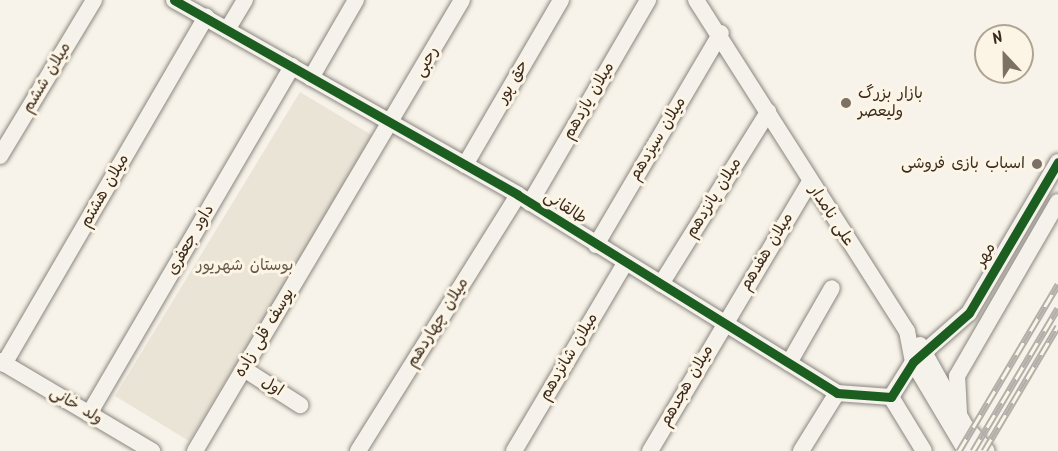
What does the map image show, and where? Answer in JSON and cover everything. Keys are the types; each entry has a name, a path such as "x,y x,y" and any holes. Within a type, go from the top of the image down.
{"street":[{"name":"میلان ششم","path":"0,156 94,0"},
{"name":"طالقانی","path":"174,0 524,199 837,393 891,397"},
{"path":"227,30 245,0"},
{"path":"311,78 356,0"},
{"name":"رحبی","path":"392,123 462,0"},
{"name":"حق پور","path":"465,165 561,0"},
{"name":"میلان یازدهم","path":"524,199 648,0"},
{"name":"علی نامدار","path":"696,0 721,33 809,183 907,331 913,362 954,437 966,451"},
{"name":"میلان هشتم","path":"2,363 206,17"},
{"name":"میلان سیزدهم","path":"596,245 721,33"},
{"name":"داود جعفری","path":"89,414 292,66"},
{"name":"میلان پانزدهم","path":"661,284 768,112"},
{"name":"یوسف قلی زاده","path":"195,451 392,123"},
{"name":"مهر","path":"927,353 969,313 1058,162"},
{"name":"میلان هفدهم","path":"724,322 809,183"},
{"name":"میلان چهاردهم","path":"358,451 524,199"},
{"path":"959,413 957,376 1058,202"},
{"name":"میلان شانزدهم","path":"514,451 625,263"},
{"path":"789,363 832,288"},
{"name":"میلان هجدهم","path":"650,451 724,322"},
{"path":"907,331 927,353 959,413 987,451"},
{"path":"942,340 939,351 944,362 966,358"},
{"path":"924,451 891,397 913,362 927,353"},
{"name":"ولد خانی","path":"2,363 152,451"},
{"name":"اول","path":"244,369 300,405"},
{"path":"801,451 837,393"}],"green space":[{"name":"بوستان شهریور","path":"300,92 375,137 189,441 115,396"}],"railway":[{"path":"959,451 1058,284"},
{"path":"973,451 1058,308"},
{"path":"984,451 1058,326"}],"cycle path":[{"path":"174,0 518,195 837,393 891,397 913,362 969,313 1058,162"}],"place":[{"name":"بازار بزرگ ولیعصر","path":"846,103"},
{"name":"اسباب بازی فروشی","path":"1037,164"}]}
